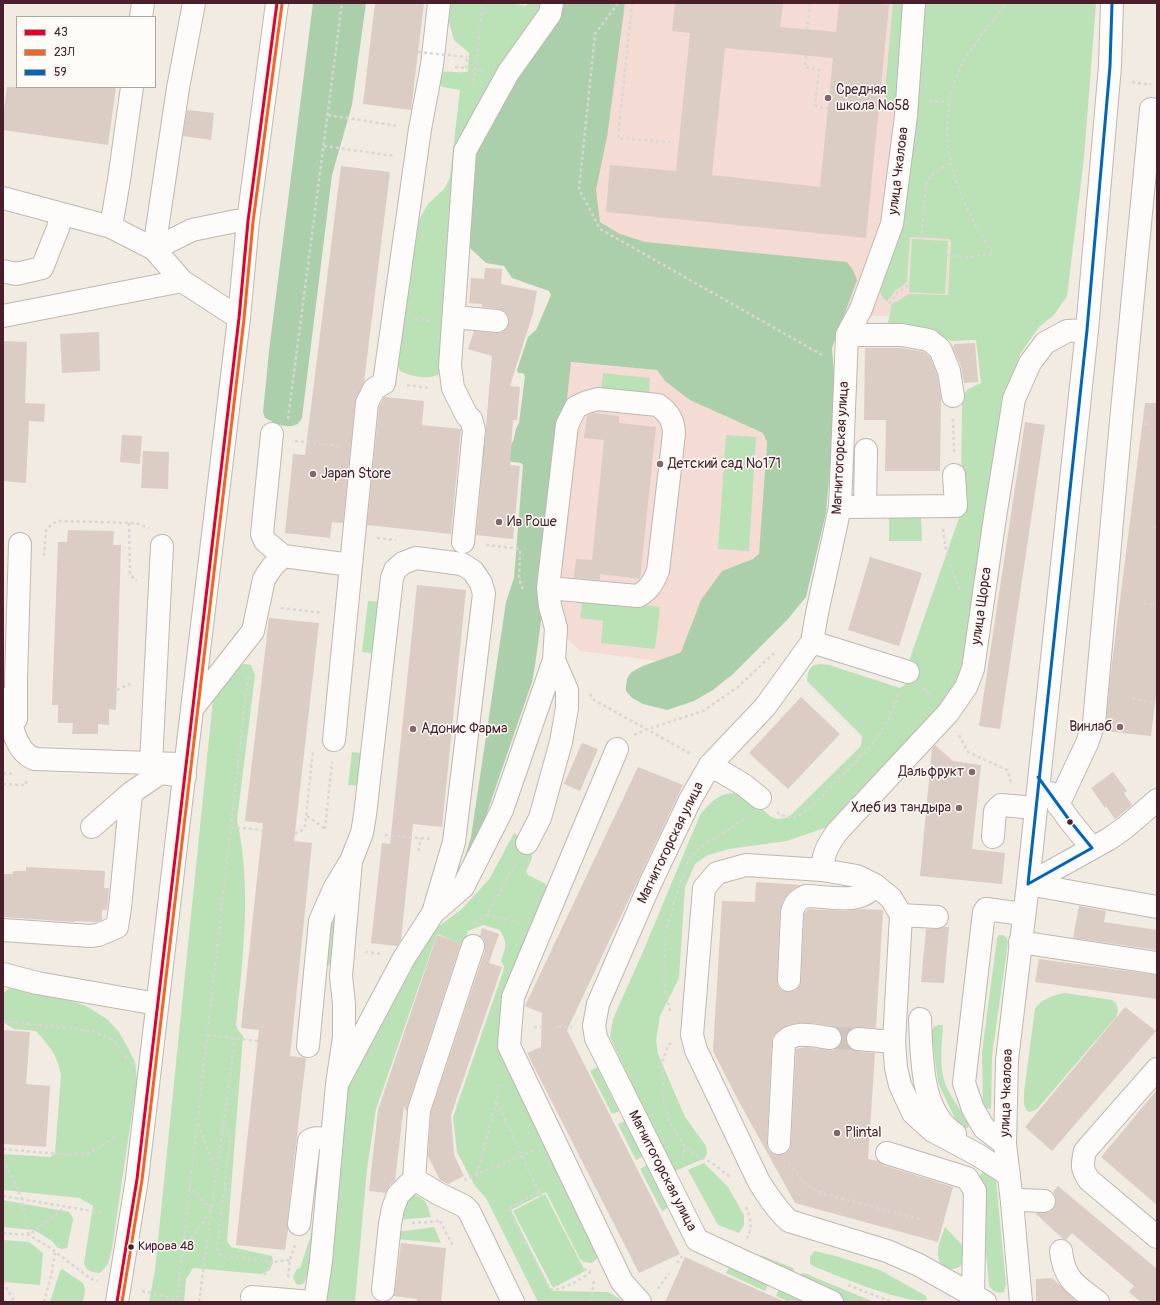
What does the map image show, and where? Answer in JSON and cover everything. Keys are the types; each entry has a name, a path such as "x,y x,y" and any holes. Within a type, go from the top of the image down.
{"street":[{"path":"141,16 143,3"},
{"path":"154,249 178,88 194,3"},
{"path":"118,1294 137,1179 239,318 248,221 277,3"},
{"path":"334,740 367,403 374,389 384,383 392,316 420,129 432,65 439,3"},
{"path":"463,542 474,430 471,419 467,416 452,388 450,366 465,151 508,73 550,14 552,3"},
{"name":"улица Чкалова","path":"861,310 892,224 906,116 914,3"},
{"name":"улица Чкалова","path":"1021,1302 1005,1144 1007,1060 1023,914 1028,884 1038,777 1087,330 1110,66 1112,3"},
{"path":"111,227 132,88"},
{"path":"1058,805 1087,743 1094,723 1151,109"},
{"path":"3,198 111,227 154,249 182,280 239,318"},
{"path":"3,272 16,274 42,268 58,228 61,214"},
{"path":"154,249 192,230 236,221 248,221"},
{"path":"3,316 182,280"},
{"name":"Магнитогорская улица","path":"832,1302 697,1240 596,1038 594,1026 598,1004 650,884 690,800 710,765 765,707 812,642 840,507 847,335 861,310"},
{"path":"453,320 497,321"},
{"name":"улица Щорса","path":"822,870 823,858 837,832 948,713 966,687 973,669 1014,399 1030,363 1045,343 1067,331 1087,330"},
{"path":"847,335 902,335 929,340 940,349 949,372 952,396"},
{"path":"433,913 463,888 502,810 554,660 556,628 550,606 548,588 567,425 576,407 598,399 658,405 666,411 671,418 674,426 674,434 658,571 652,584 646,592 638,596 548,588"},
{"path":"283,430 262,534 265,541 284,556 351,565"},
{"path":"865,507 866,450"},
{"path":"840,507 956,506 954,475"},
{"path":"16,738 9,678 20,544"},
{"path":"151,763 162,546"},
{"path":"192,709 253,631 264,579 272,567 284,556"},
{"path":"308,1046 320,921 334,889 351,861 362,833 392,578 395,570 402,563 416,558 462,564 473,571 481,583 484,594 454,842 433,913 404,958 337,1084"},
{"path":"812,642 908,672"},
{"path":"527,843 540,818 561,742 567,708 567,690 554,660"},
{"path":"3,699 6,702 16,738 27,755 35,759 151,763 185,770"},
{"path":"617,749 512,997 508,1046 622,1282 640,1302"},
{"path":"710,765 744,785 760,798"},
{"path":"92,827 130,793 160,773 185,770"},
{"path":"1038,777 1092,848"},
{"path":"3,930 90,936 98,935 117,927 130,793"},
{"path":"1028,884 1126,827 1157,800"},
{"path":"993,837 995,811 1001,805 1036,808"},
{"path":"252,1297 314,1302 321,1262 337,1084 344,1037 344,1004 341,976 351,861"},
{"path":"979,1298 919,1265 887,1251 789,1221 773,1204 759,1182 696,1050 692,1035 704,888 717,873 746,865 822,870 858,876 891,898 901,915 894,1042 897,1074 900,1085 913,1113 933,1131 970,1151 1008,1175"},
{"path":"1028,884 1157,907"},
{"path":"789,980 792,912 795,903 799,899 806,896 857,898 867,894 875,886"},
{"path":"1005,1144 984,1128 973,1109 964,1083 984,912 986,909 1023,914"},
{"path":"901,915 937,917"},
{"path":"1020,942 1157,963"},
{"path":"383,1290 393,1208 398,1195 414,1179 419,1110 473,946"},
{"path":"3,974 38,983 157,1004"},
{"path":"920,1019 923,1071 934,1111 946,1128 966,1141 970,1151"},
{"path":"779,1143 784,1042 789,1037 800,1034 830,1038"},
{"path":"858,1039 894,1042"},
{"path":"1157,1069 1085,1151 1082,1163 1083,1172 1089,1180 1157,1237"},
{"path":"299,1224 308,1141 317,1138 332,1139"},
{"path":"887,1153 967,1178 975,1191 979,1298"},
{"path":"414,1179 439,1194 464,1206 469,1211 513,1302"},
{"path":"1012,1202 1022,1200 1044,1201"},
{"path":"1061,1251 1064,1270 1072,1282 1098,1302"}],"path":[{"path":"342,3 324,146 283,430 296,441 362,448"},
{"path":"475,69 483,3"},
{"path":"618,3 595,34 579,189 600,229 845,368"},
{"path":"632,3 618,138 670,142"},
{"path":"807,30 810,3"},
{"path":"947,256 966,257 993,254 975,227 950,163 946,126 948,102 962,62 1007,3"},
{"path":"418,52 467,57 466,68"},
{"path":"806,56 805,67 819,70 815,105 828,108"},
{"path":"1132,82 1154,85"},
{"path":"328,116 378,122"},
{"path":"324,146 376,154"},
{"path":"921,239 926,186 930,176 950,163"},
{"path":"882,335 888,304 898,292 910,284"},
{"path":"392,316 453,320"},
{"path":"952,396 954,475"},
{"path":"941,506 944,544 950,564 965,599 981,613"},
{"path":"44,560 46,530 52,524 59,522 136,523 150,528 158,536 162,546"},
{"path":"463,542 520,549 519,579 525,594"},
{"path":"1144,603 1157,605"},
{"path":"294,610 328,613"},
{"path":"617,749 628,738 645,730 703,710 738,687 776,652"},
{"path":"3,1233 29,1235 49,1247 91,1279 118,1294 177,1299 248,670"},
{"path":"760,798 781,815 788,817 794,818 810,809 873,744 888,721 908,672 948,713 968,752 1007,770"},
{"path":"587,690 594,700 645,730 688,752"},
{"path":"1132,699 1157,702"},
{"path":"306,816 325,829 334,740"},
{"path":"3,784 26,785"},
{"path":"231,827 262,830"},
{"path":"362,833 435,840"},
{"path":"419,850 420,838"},
{"path":"473,946 472,935 476,922 487,915 527,843"},
{"path":"487,915 520,923 548,913"},
{"path":"343,949 404,958"},
{"path":"3,1021 92,1031 114,1040 127,1059"},
{"path":"530,1027 541,1027"},
{"path":"558,1027 572,1027"},
{"path":"692,1035 675,1039 668,1045 662,1063 664,1102 669,1121 685,1147 712,1163 728,1175 732,1182"},
{"path":"207,1036 258,1041"},
{"path":"199,1302 218,1172 235,1038"},
{"path":"477,1175 507,1061 513,1055"},
{"path":"497,1102 541,1196"},
{"path":"197,1122 218,1172"},
{"path":"224,1123 229,1132 230,1143 217,1248 219,1254 224,1256 272,1262"},
{"path":"3,1149 71,1155 87,1154 115,1138"},
{"path":"779,1143 794,1170 805,1185 825,1194 922,1220"},
{"path":"460,1182 522,1155 533,1152"},
{"path":"3,1159 22,1199 29,1235"},
{"path":"190,1187 212,1210"},
{"path":"539,1192 508,1209 550,1289 553,1291 557,1290 586,1276 590,1272"},
{"path":"3,1196 103,1213"},
{"path":"743,1200 749,1215 751,1226 745,1242"},
{"path":"29,1235 65,1207"},
{"path":"183,1248 212,1210"},
{"path":"44,1302 55,1253"},
{"path":"592,1302 595,1276"},
{"path":"3,1282 15,1302"},
{"path":"842,1283 892,1302"},
{"path":"3,1301 15,1302"}],"shaded area":[{"name":"Средняя школа №58","path":"596,3 1077,3 1052,314 769,317 604,225 576,192"},
{"name":"Детский сад №171","path":"564,362 770,379 760,549 735,639 688,665 580,651 541,616"}],"green space":[{"path":"313,3 366,3 352,105 332,175 302,418 299,423 295,425 285,426 274,423 265,418 263,412 269,351"},
{"path":"450,3 509,3 525,6 529,3 545,3 461,151 444,370 434,376 423,377 400,371 398,366 419,220 428,204 445,188 450,177 460,90 443,87 440,85 441,73 468,71 469,53 454,40 449,22"},
{"path":"560,3 625,3 607,137 596,190 600,222 620,234 645,242 847,262 853,270 857,280 832,348 836,398 826,513 806,597 787,620 733,674 713,690 694,701 667,710 643,704 632,698 626,691 627,679 631,673 642,667 681,652 701,600 722,571 753,559 759,554 767,442 763,433 690,400 665,381 657,370 571,362 551,546 532,682 482,827 462,866 471,837 506,602 514,578 523,465 521,463 481,457 483,446 511,445 513,442 516,428 519,423 525,376 523,373 518,373 517,370 528,337 536,330 551,295 549,291 512,278 504,266 486,263 470,248 474,158 516,76"},
{"path":"893,3 905,3 897,105 894,107 886,106 884,104"},
{"path":"924,3 1096,3 1084,158 1067,296 1054,315 1039,327 1020,354 1007,396 961,675 948,703 833,825 787,841 729,849 708,855 695,864 685,887 679,978 660,1016 656,1040 658,1054 685,1117 706,1146 707,1153 703,1159 672,1171 610,1037 613,1019 700,815 706,807 719,797 733,793 748,798 776,819 789,817 861,746 862,736 807,681 810,668 819,664 829,665 900,688 908,682 911,675 910,658 959,518 961,501 962,396 968,389 981,383 976,340 952,341 909,327 887,327 892,304 909,294 948,295 951,242 949,239 910,237 907,281 895,291 887,301 883,298 880,292 901,228 911,166"},
{"path":"912,239 948,241 945,294 909,292"},
{"path":"603,373 650,378 649,395 601,391"},
{"path":"726,435 756,437 749,551 718,549"},
{"path":"921,516 922,541 889,541 889,517"},
{"path":"583,599 660,607 655,649 601,643 603,621 580,618"},
{"path":"368,601 385,602 379,654 362,652"},
{"path":"244,664 251,665 255,675 237,820 242,846 244,871 245,922 236,1025 243,1036 227,1241 231,1247 272,1256 273,1261 270,1270 261,1274 193,1268 186,1279 184,1302 149,1302 155,1270 213,699 239,667"},
{"path":"352,752 368,754 365,786 348,785"},
{"path":"514,833 529,846 532,852 531,860 526,871 528,875 546,884 547,889 502,1046 598,1253 597,1258 592,1263 584,1262 580,1259 546,1192 511,1210 550,1289 555,1291 608,1292 625,1302 538,1302 486,1198 475,1186 457,1152 453,1117 504,966 501,961 505,948 505,942 500,930 483,925 468,931 463,944 437,934 376,1109 367,1169 355,1302 323,1302 348,1088 432,931 462,909 490,878"},
{"path":"327,920 341,921 337,966 324,965"},
{"path":"999,935 1003,935 1007,938 1008,943 992,1055 991,1108 988,1109 984,1108 983,1106 982,1052 997,939"},
{"path":"10,988 64,998 86,1006 107,1019 119,1032 135,1062 137,1080 112,1248 108,1264 100,1273 90,1271 86,1268 84,1263 93,1206 80,1198 3,1190 3,1154 50,1157 55,1154 61,1075 55,1056 36,1031 14,1029 3,1022 3,993"},
{"path":"1065,993 1112,1000 1116,1003 1118,1011 1116,1017 1038,1108 1029,1112 1024,1105 1024,1092 1035,1009 1044,1000 1052,996"},
{"path":"943,1025 941,1058 945,1083 952,1098 968,1121 969,1126 967,1128 963,1128 957,1123 938,1082 931,1032 934,1027"},
{"path":"597,1067 619,1111 612,1114 590,1071"},
{"path":"625,1121 643,1156 636,1160 618,1124"},
{"path":"322,1143 313,1263 304,1283 300,1285 296,1284 293,1277 297,1269 300,1268 310,1238 316,1201 320,1145"},
{"path":"704,1163 728,1187 744,1215 744,1225 739,1233 718,1225 688,1170"},
{"path":"647,1165 668,1208 662,1211 640,1169"},
{"path":"986,1171 995,1177 996,1180 1006,1284 1004,1292 1001,1293 995,1292 989,1285 979,1180 979,1176"},
{"path":"411,1194 423,1199 431,1217 399,1220 401,1197"},
{"path":"545,1194 585,1271 553,1288 513,1211"},
{"path":"3,1200 69,1212 73,1220 67,1248 58,1248 52,1241 34,1230 3,1227"},
{"path":"434,1227 441,1243 397,1239 397,1232"},
{"path":"945,1227 964,1247 964,1263 954,1269 947,1268 939,1260 939,1243"},
{"path":"3,1240 29,1242 43,1253 40,1285 3,1282"},
{"path":"815,1251 880,1270 926,1296 927,1300 904,1298 888,1294 813,1266 810,1264 810,1256"},
{"path":"760,1255 793,1268 795,1273 792,1277 758,1260"},
{"path":"729,1267 768,1285 765,1291 726,1273"},
{"path":"62,1269 83,1283 85,1289 83,1302 50,1302"},
{"path":"804,1273 874,1302 841,1302 798,1277 800,1274"},
{"path":"779,1289 807,1302 789,1302 776,1296"}],"building":[{"path":"375,3 424,3 411,110 363,104"},
{"path":"675,3 783,3 780,27 836,32 839,3 889,5 866,238 606,212 610,165 676,171 690,33 672,31","holes":["725,48 833,58 820,187 712,175"]},
{"path":"7,87 116,88 108,145 3,130 3,117"},
{"path":"187,110 214,113 211,140 183,136"},
{"path":"341,166 390,172 364,382 355,402 343,523 332,522 330,538 285,533 293,454 305,455"},
{"path":"485,268 502,269 501,284 537,291 533,313 510,386 520,387 517,420 513,420 510,465 520,466 513,539 476,535 492,356 468,349 474,331 496,333 502,332 507,328 509,322 508,315 504,311 482,307 482,304 469,303 471,278 484,279"},
{"path":"99,332 100,371 62,373 60,334"},
{"path":"3,341 27,342 25,403 45,404 44,422 29,421 26,483 3,481"},
{"path":"975,343 978,382 964,383 961,366 952,346 954,346 954,344"},
{"path":"865,348 901,348 924,352 930,357 937,374 941,398 940,471 885,471 886,420 864,420"},
{"path":"384,397 424,401 422,425 461,429 451,534 367,525 379,407"},
{"path":"1145,403 1157,403 1157,685 1151,736 1104,731"},
{"path":"593,413 619,416 619,423 656,427 640,579 600,574 600,580 574,578 576,559 592,560 604,440 584,438 587,416"},
{"path":"1025,422 1045,425 1000,729 979,726"},
{"path":"122,435 142,436 140,464 120,462"},
{"path":"143,451 169,452 168,489 141,488"},
{"path":"68,530 114,531 113,545 121,545 116,710 109,709 109,725 98,724 98,734 72,734 73,723 58,723 58,705 52,705 58,542 67,542"},
{"path":"870,557 922,573 899,646 848,630"},
{"path":"417,585 466,590 442,827 413,824 401,940 397,946 371,943 382,843 390,844"},
{"path":"269,618 319,623 294,841 312,843 290,1056 306,1058 285,1250 236,1245 259,1030 241,1028 263,823 245,821"},
{"path":"801,697 840,734 788,789 749,753"},
{"path":"582,743 598,749 580,791 564,784"},
{"path":"935,745 953,761 981,765 972,849 1005,853 1002,884 920,876 932,748"},
{"path":"638,767 683,785 567,1030 680,1254 639,1273 527,1053 541,1047 542,1013 525,1006"},
{"path":"1113,772 1127,791 1124,793 1132,805 1115,819 1091,788"},
{"path":"26,867 105,871 104,888 109,888 107,910 102,910 102,920 96,922 75,922 3,917 3,874 13,874 13,871 26,871"},
{"path":"756,882 801,885 793,889 787,895 783,901 780,911 777,980 778,986 782,990 788,992 795,991 799,987 801,981 804,914 807,910 883,910 876,1028 853,1028 848,1032 846,1038 847,1045 851,1049 857,1051 875,1053 868,1159 878,1161 883,1165 953,1187 938,1242 795,1203 737,1098 713,1051 722,901 755,902","holes":["797,1023 813,1023 837,1028 841,1033 842,1040 839,1046 834,1050 805,1047 796,1049 791,1144 790,1149 785,1154 778,1155 772,1153 768,1149 767,1142 773,1036 781,1029 789,1025"]},
{"path":"1079,906 1106,911 1104,922 1157,930 1157,950 1073,938"},
{"path":"949,927 944,983 921,982 926,929 937,929"},
{"path":"482,928 499,934 489,963 502,967 451,1115 454,1155 464,1176 448,1184 440,1180 428,1156 431,1112 485,950 485,943 483,938 480,936"},
{"path":"437,935 461,943 406,1111 404,1105 395,1180 389,1186 386,1193 369,1191 378,1110"},
{"path":"1039,959 1157,975 1157,999 1035,982"},
{"path":"1125,1007 1156,1031 1052,1151 1025,1127"},
{"path":"3,1030 30,1032 26,1084 50,1086 46,1147 3,1144"},
{"path":"1157,1090 1157,1205 1101,1157"},
{"path":"1058,1186 1157,1269 1157,1302 1141,1302 1129,1292 1134,1286 1072,1233 1066,1240 1063,1239 1035,1213 1049,1212 1054,1208 1056,1201 1053,1192"},
{"path":"401,1243 446,1248 441,1302 416,1302 417,1299 394,1296"},
{"path":"685,1257 720,1273 785,1302 665,1302"},
{"path":"1052,1278 1077,1302 1036,1302 1036,1279"}],"tunnel":[{"path":"830,1038 858,1039"}],"transit line":[{"name":"43","path":"117,1302 137,1179 239,318 248,221 277,3"},
{"name":"59","path":"1028,884 1087,330 1110,66 1112,3"},
{"name":"23Л","path":"122,1302 142,1180 244,319 253,222 282,4"},
{"name":"59","path":"1028,884 1092,848 1038,777"}],"place":[{"name":"Средняя школа №58","path":"828,98"},
{"name":"Детский сад №171","path":"660,464"},
{"name":"Japan Store","path":"313,474"},
{"name":"Ив Роше","path":"499,522"},
{"name":"Винлаб","path":"1120,727"},
{"name":"Адонис Фарма","path":"413,729"},
{"name":"Дальфрукт","path":"972,772"},
{"name":"Хлеб из тандыра","path":"959,808"},
{"name":"Plintal","path":"837,1133"},
{"name":"Кирова 48","path":"131,1247"}]}
